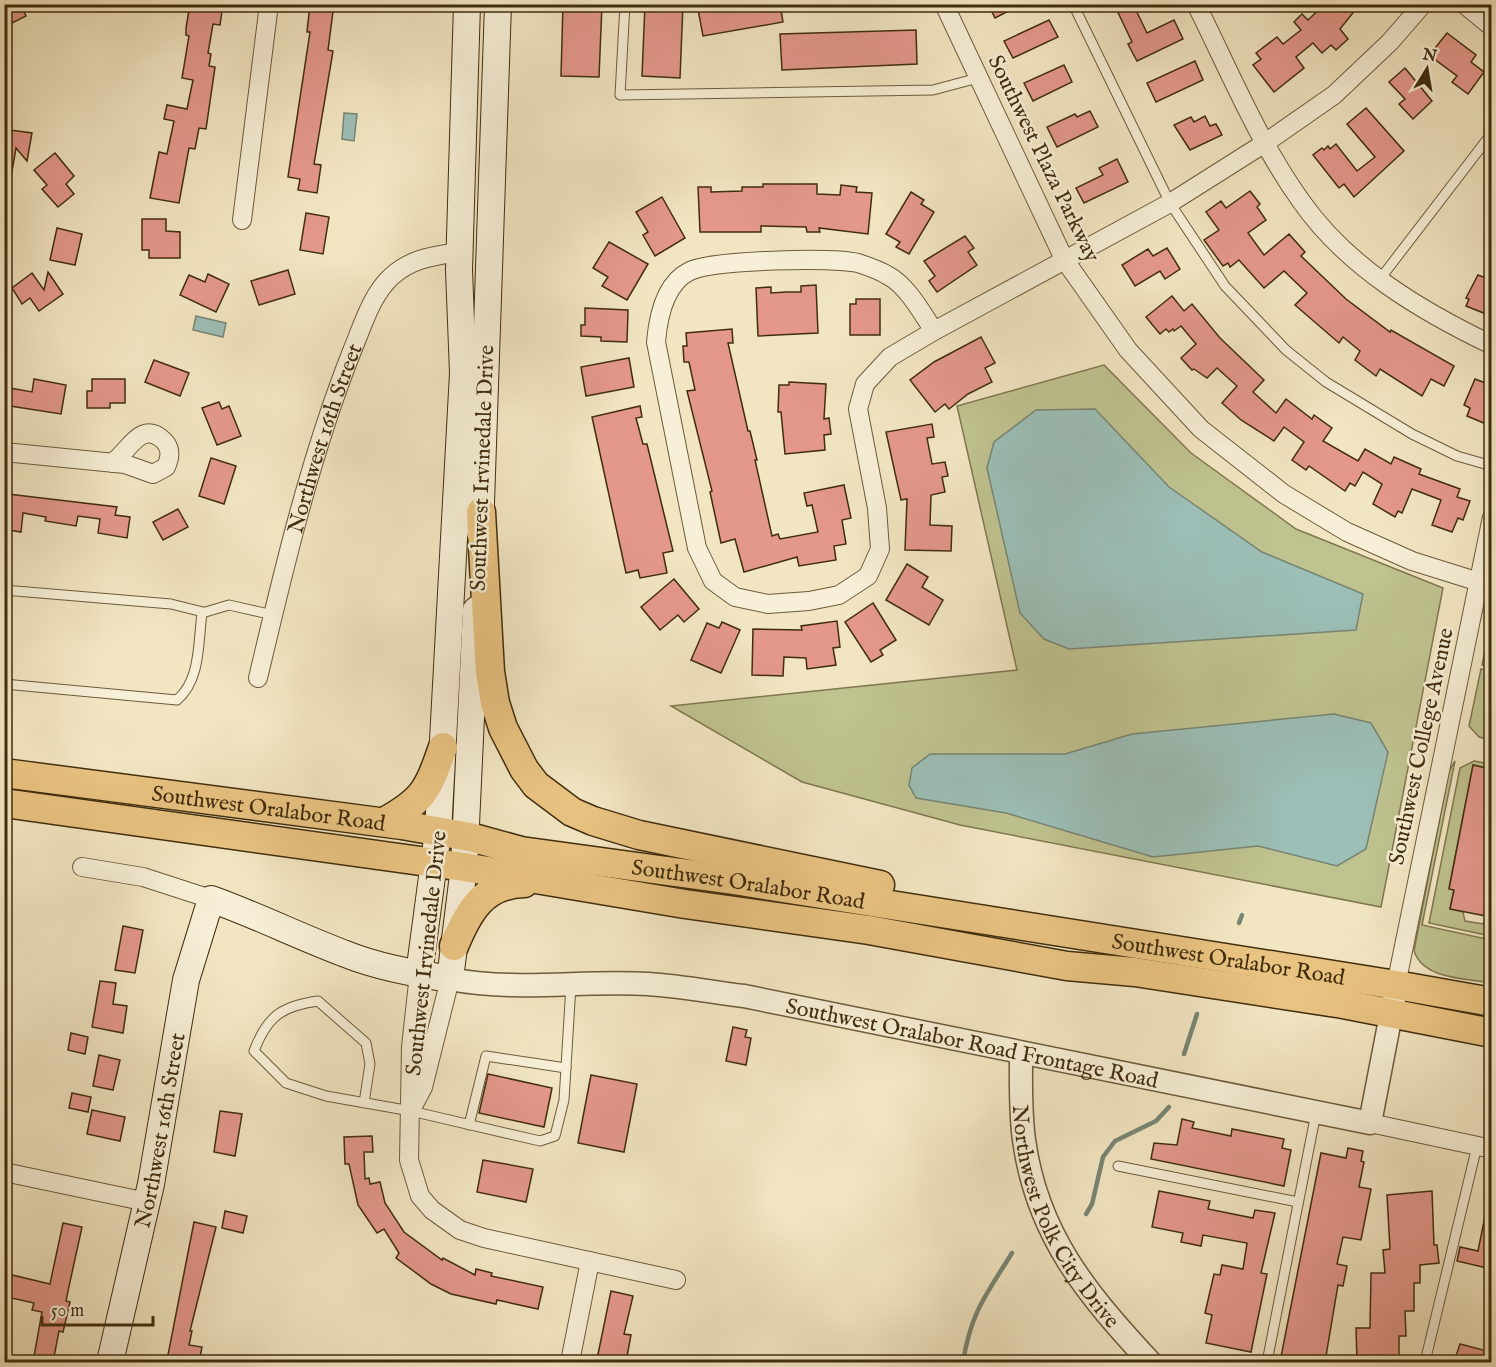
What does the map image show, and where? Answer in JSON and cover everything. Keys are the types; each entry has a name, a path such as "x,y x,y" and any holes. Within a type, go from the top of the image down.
{"main road":[{"name":"Southwest Irvinedale Drive","path":"450,979 464,867 452,834 443,747 463,374 459,252 467,4"},
{"name":"Southwest Irvinedale Drive","path":"419,974 436,864 452,834 480,512 498,4"},
{"path":"480,512 490,672 495,703 503,728 524,769 552,797 572,812 639,835 908,891 1071,933"},
{"path":"384,822 418,801 430,782 443,747"},
{"name":"Southwest Oralabor Road","path":"4,773 384,822 452,834 521,851 699,874 1396,984 1491,1002"},
{"name":"Southwest Oralabor Road","path":"4,803 464,867 551,883 868,930 1067,966 1146,974 1391,1014 1491,1033"},
{"path":"454,946 469,913 477,901 488,892 512,884 551,883"},
{"path":"211,899 255,915 344,954 391,969 450,979"},
{"name":"Northwest 16th Street","path":"110,1362 147,1202 186,980 211,899"}],"street":[{"path":"242,220 268,4"},
{"name":"Southwest Plaza Parkway","path":"944,4 1064,260 1128,350 1201,429 1284,495 1347,532 1412,561 1485,584"},
{"path":"1196,4 1265,143 1301,202 1329,235 1380,279 1439,320 1491,345"},
{"path":"934,331 889,276 857,263 804,261 717,264 688,272 669,291 658,317 656,342 697,548 713,581 735,597 768,604 809,601 839,595 868,576 880,549 878,508 858,409 865,384 890,357 1170,203 1265,143 1335,95 1390,42 1423,4"},
{"path":"1464,4 1491,27"},
{"name":"Northwest 16th Street","path":"258,678 301,504 328,415 377,294 391,277 410,263 426,257 459,252"},
{"path":"4,452 112,463"},
{"name":"Southwest College Avenue","path":"1396,984 1485,584 1491,517"},
{"path":"82,867 143,877 211,899"},
{"name":"Southwest Irvinedale Drive","path":"411,1111 411,1047 419,974"},
{"name":"Southwest Irvinedale Drive","path":"411,1111 423,1087 450,979"},
{"name":"Southwest Oralabor Road Frontage Road","path":"450,979 485,986 648,984 744,996 1484,1147"},
{"path":"1370,1123 1396,984"},
{"name":"Northwest Polk City Drive","path":"1020,1053 1023,1139 1030,1172 1044,1215 1069,1266 1088,1293 1150,1362"},
{"path":"411,1111 409,1160 413,1179 420,1196 445,1221 460,1230 484,1238 676,1280"},
{"path":"4,1172 147,1202"},
{"path":"570,1362 590,1261"}],"lane":[{"path":"625,4 620,95 933,90 978,78"},
{"path":"1072,4 1170,203 1225,286 1286,350 1326,382 1412,435 1457,456 1491,466"},
{"path":"1380,279 1491,133"},
{"path":"4,590 171,604 203,612 229,605 273,615"},
{"path":"4,684 177,700 187,692 194,677 203,612"},
{"path":"364,1103 370,1064 366,1043 318,1001 298,1004 280,1011 263,1028 254,1051 286,1083 326,1096 364,1103 411,1111 540,1141 555,1136 564,1100 571,984"},
{"path":"469,1125 486,1056 566,1068"},
{"path":"1267,1362 1316,1113"},
{"path":"1425,1362 1484,1147"},
{"path":"1118,1166 1298,1202"}],"green space":[{"path":"1104,365 1191,453 1296,529 1443,588 1381,907 960,825 802,782 671,706 1017,670 957,406"},
{"path":"1491,622 1491,667 1482,665"},
{"path":"1481,669 1491,671 1491,740 1479,737 1469,726"},
{"path":"1455,761 1422,925 1491,940 1491,983 1436,973 1419,960 1414,951 1449,771"},
{"path":"1474,761 1491,764 1491,769 1473,765 1449,888 1454,890 1450,909 1463,912 1465,921 1483,924 1486,916 1491,917 1491,936 1429,923 1460,768"}],"water":[{"path":"344,113 357,114 354,141 342,139"},
{"path":"196,316 226,323 223,337 193,330"},
{"path":"1095,409 1169,487 1262,552 1363,594 1356,630 1069,649 1044,639 1020,613 987,468 994,442 1036,410"},
{"path":"1334,714 1371,723 1388,752 1366,849 1337,866 1258,846 1153,857 1006,813 916,798 909,785 912,768 930,754 1065,754 1132,734"}],"building":[{"path":"4,4 20,4 26,16 4,27"},
{"path":"190,4 223,4 220,25 213,24 208,53 211,54 209,66 215,67 206,129 199,128 195,149 189,148 179,203 150,198 159,152 167,154 174,121 164,119 167,105 187,109 193,80 182,78 189,36 186,35 186,28"},
{"path":"310,4 334,4 328,50 333,51 314,164 321,165 317,193 298,190 300,179 288,177 310,32 307,32"},
{"path":"563,4 602,4 599,77 561,76"},
{"path":"645,4 683,4 680,78 642,76"},
{"path":"697,4 780,4 783,22 703,36"},
{"path":"988,4 1022,4 995,18"},
{"path":"1114,4 1133,4 1147,33 1174,20 1183,39 1137,61 1128,44 1132,42"},
{"path":"1325,4 1360,4 1340,29 1348,39 1336,50 1331,45 1322,53 1313,43 1296,57 1304,68 1274,92 1253,65 1261,59 1256,53 1277,37 1283,44 1301,30 1294,22 1302,14 1308,20"},
{"path":"1049,20 1058,37 1013,58 1004,41"},
{"path":"916,30 917,64 782,70 780,34"},
{"path":"1447,33 1476,55 1471,62 1484,72 1468,94 1452,82 1457,76 1433,58 1438,50 1435,48"},
{"path":"1195,61 1203,80 1156,102 1147,83"},
{"path":"1064,65 1072,82 1033,101 1024,83"},
{"path":"1405,68 1432,101 1413,119 1399,104 1405,99 1389,82"},
{"path":"1366,108 1404,151 1354,197 1344,184 1339,188 1313,155 1322,148 1324,150 1328,146 1330,149 1336,144 1357,171 1375,157 1347,124"},
{"path":"1090,111 1098,127 1057,147 1047,127 1075,114 1077,117"},
{"path":"1205,116 1210,126 1216,124 1222,135 1190,150 1174,125 1191,117 1194,122"},
{"path":"10,130 32,133 27,161 16,148 11,177 4,177 4,136 9,136"},
{"path":"55,153 74,176 66,184 74,194 58,207 42,189 47,185 34,170"},
{"path":"1117,159 1128,182 1084,203 1076,188 1103,175 1099,168"},
{"path":"763,184 817,184 817,194 840,195 841,185 857,187 856,192 872,193 868,234 819,228 820,232 807,232 806,227 761,226 761,232 700,232 698,187 711,187 711,192 742,191 742,187 763,187"},
{"path":"1250,191 1260,204 1257,207 1266,220 1248,233 1264,255 1289,234 1305,252 1301,256 1346,299 1390,332 1391,330 1454,366 1444,386 1431,379 1422,396 1380,369 1376,376 1355,360 1360,351 1343,337 1339,343 1295,305 1307,293 1284,271 1264,288 1239,260 1230,267 1228,263 1223,266 1204,240 1219,230 1206,212 1221,201 1226,208"},
{"path":"911,192 924,200 921,204 934,212 909,254 896,247 900,242 886,234"},
{"path":"662,197 685,238 655,256 643,235 648,232 636,212"},
{"path":"306,213 329,217 323,254 300,250"},
{"path":"142,219 166,219 166,231 180,232 180,258 149,258 149,250 142,250"},
{"path":"57,228 82,234 75,265 50,260"},
{"path":"965,236 974,248 968,252 977,265 937,292 929,281 935,276 924,261"},
{"path":"609,242 648,264 627,300 602,286 608,277 593,268"},
{"path":"1167,248 1180,269 1165,279 1160,271 1135,286 1122,265 1148,249 1153,256"},
{"path":"288,270 295,294 259,305 251,281"},
{"path":"48,272 63,294 39,311 30,298 22,304 12,288 32,273 44,290"},
{"path":"208,274 229,284 216,312 180,295 189,275 205,282"},
{"path":"1478,275 1491,280 1491,310 1489,309 1486,314 1466,306 1469,299 1466,298"},
{"path":"816,285 818,333 758,336 756,288 771,287 771,293 801,292 801,286"},
{"path":"1172,296 1184,311 1192,304 1220,338 1264,380 1253,392 1276,413 1286,399 1312,419 1314,415 1332,428 1323,441 1358,461 1365,449 1391,464 1394,457 1421,469 1419,474 1460,489 1457,497 1470,501 1463,520 1458,518 1452,532 1432,525 1441,500 1412,489 1402,513 1398,511 1395,517 1373,504 1382,484 1363,472 1355,486 1350,483 1345,491 1309,466 1306,470 1292,460 1304,442 1284,427 1274,441 1241,420 1222,403 1237,386 1217,368 1207,378 1194,369 1192,370 1181,358 1196,344 1181,326 1169,332 1166,329 1160,334 1146,317"},
{"path":"856,299 880,299 880,335 850,335 850,304 856,304"},
{"path":"585,308 628,310 627,342 601,341 601,337 581,336 581,325 585,325"},
{"path":"732,329 733,343 728,343 757,460 755,460 772,536 778,534 780,539 818,532 812,505 807,506 804,493 844,485 851,518 842,520 846,544 834,546 836,560 799,566 797,557 744,572 735,539 721,543 710,492 712,491 687,391 695,390 689,362 684,362 683,346 687,346 686,333"},
{"path":"981,337 995,363 985,368 992,382 968,394 949,409 945,404 935,412 910,380 934,362"},
{"path":"629,358 634,387 586,396 581,367"},
{"path":"154,360 189,373 180,396 145,382"},
{"path":"34,379 66,385 61,414 4,405 4,387 32,392"},
{"path":"92,379 125,379 125,403 110,403 110,408 87,408 87,391 92,391"},
{"path":"1475,379 1491,385 1491,426 1467,416 1470,408 1464,405"},
{"path":"789,382 826,384 824,419 829,418 831,434 824,435 825,450 785,454 781,412 778,412 779,385 789,385"},
{"path":"219,402 222,409 229,406 241,436 217,445 202,408"},
{"path":"640,406 642,417 636,418 643,444 647,444 673,551 663,553 667,573 640,578 638,570 626,573 592,417"},
{"path":"932,424 934,437 927,438 932,464 945,462 948,476 942,477 945,492 931,495 930,525 952,526 951,551 905,550 907,499 901,500 886,432"},
{"path":"211,458 236,466 224,504 199,496"},
{"path":"8,494 117,507 115,515 130,517 127,538 98,533 100,519 78,516 76,526 45,521 46,517 23,513 21,532 4,529 4,501 7,501"},
{"path":"178,509 188,527 163,540 153,522"},
{"path":"907,564 928,577 922,587 943,600 929,625 886,600"},
{"path":"674,579 699,609 684,622 678,615 660,630 641,607"},
{"path":"873,603 896,640 880,650 883,655 871,662 845,622"},
{"path":"837,621 840,647 833,648 836,665 807,669 806,658 784,657 783,676 752,675 753,629 802,630 801,626"},
{"path":"722,622 740,630 721,673 691,660 707,623 719,628"},
{"path":"1473,765 1491,769 1491,917 1450,909 1454,890 1449,889"},
{"path":"123,926 143,930 135,973 115,970"},
{"path":"100,981 116,983 113,1004 127,1006 123,1033 92,1027"},
{"path":"733,1027 747,1030 745,1037 751,1038 746,1065 726,1061"},
{"path":"71,1033 88,1037 85,1054 68,1050"},
{"path":"99,1055 120,1060 113,1090 93,1086"},
{"path":"488,1074 552,1088 544,1127 479,1113"},
{"path":"591,1075 637,1084 624,1152 578,1143"},
{"path":"72,1093 91,1097 88,1112 69,1108"},
{"path":"92,1110 125,1117 120,1141 87,1134"},
{"path":"220,1111 242,1114 235,1156 214,1152"},
{"path":"1182,1119 1194,1122 1192,1128 1231,1136 1232,1129 1284,1139 1282,1148 1291,1150 1284,1186 1151,1159 1154,1143 1177,1145"},
{"path":"372,1136 373,1152 364,1152 365,1179 369,1178 370,1184 380,1182 385,1203 404,1232 442,1260 443,1258 475,1275 476,1269 492,1273 491,1276 543,1287 538,1309 497,1300 496,1304 451,1294 431,1284 396,1258 399,1253 384,1229 377,1233 358,1205 349,1164 345,1164 344,1137"},
{"path":"1348,1148 1363,1151 1361,1161 1364,1162 1359,1187 1371,1189 1361,1240 1343,1237 1337,1264 1347,1266 1343,1286 1338,1285 1325,1362 1280,1362 1321,1153 1346,1158"},
{"path":"483,1160 533,1169 526,1202 477,1192"},
{"path":"1159,1191 1210,1201 1208,1209 1253,1218 1255,1210 1275,1213 1261,1273 1267,1274 1251,1352 1206,1343 1212,1315 1205,1313 1214,1274 1220,1275 1222,1265 1243,1269 1247,1243 1203,1235 1201,1246 1181,1242 1183,1233 1152,1227"},
{"path":"1432,1191 1434,1245 1437,1245 1439,1263 1420,1265 1420,1283 1414,1283 1414,1311 1405,1311 1406,1336 1399,1336 1399,1362 1357,1362 1356,1328 1370,1328 1371,1273 1385,1273 1383,1250 1390,1249 1387,1195"},
{"path":"225,1211 247,1216 243,1233 222,1228"},
{"path":"1486,1211 1491,1211 1491,1269 1457,1261 1460,1247 1478,1251"},
{"path":"194,1222 216,1227 190,1331 192,1331 189,1345 202,1347 199,1362 167,1360"},
{"path":"63,1223 82,1227 66,1301 70,1302 63,1332 59,1331 53,1362 33,1362 42,1312 32,1310 34,1303 7,1297 12,1275 50,1284"},
{"path":"611,1291 633,1296 624,1334 631,1335 626,1362 597,1359"},
{"path":"1460,1344 1491,1352 1491,1362 1454,1362"}],"waterway":[{"path":"1239,923 1242,915"},
{"path":"1184,1054 1197,1014"},
{"path":"1086,1214 1092,1204 1103,1157 1115,1141 1156,1121 1169,1107"},
{"path":"963,1362 975,1317 1012,1253"}]}
